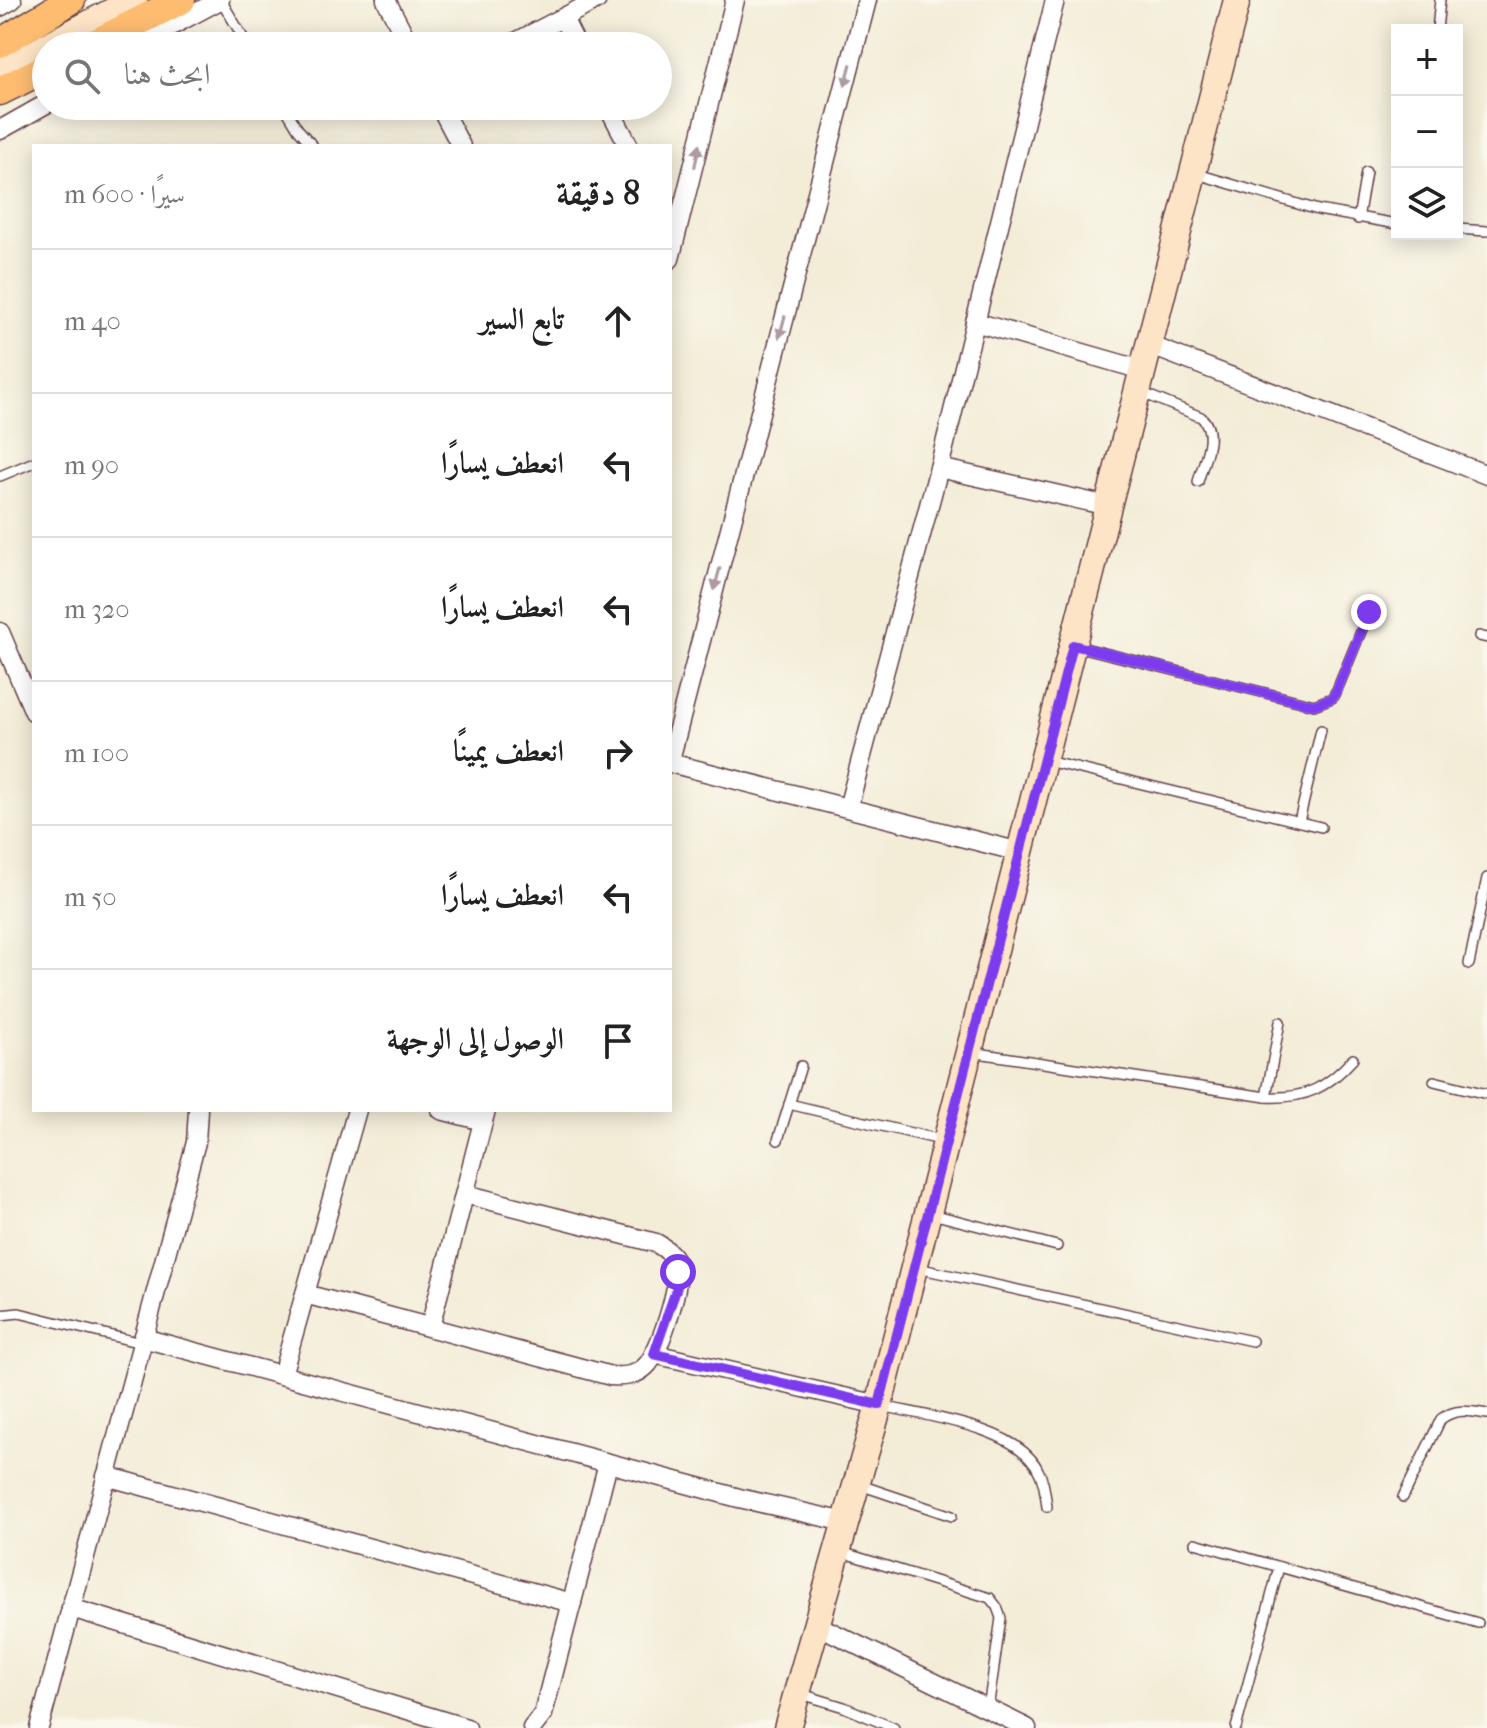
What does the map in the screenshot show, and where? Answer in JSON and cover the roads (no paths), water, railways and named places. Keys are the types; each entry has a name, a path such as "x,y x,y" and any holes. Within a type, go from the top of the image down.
{"main road":[{"path":"1,42 71,0"},
{"path":"73,32 134,0"},
{"path":"118,32 181,0"},
{"path":"787,1728 879,1405 1237,0"},
{"path":"0,72 32,54"},
{"path":"0,91 32,75"}],"street":[{"path":"0,7 12,0"},
{"path":"160,32 221,0"},
{"path":"386,0 403,32"},
{"path":"536,32 597,0"},
{"path":"672,244 677,208 735,0"},
{"path":"672,754 867,0"},
{"path":"848,808 939,468 1055,0"},
{"path":"563,18 570,32"},
{"path":"0,130 32,112"},
{"path":"447,120 460,144"},
{"path":"615,120 628,144"},
{"path":"975,322 1143,369 1487,475"},
{"path":"939,468 1108,506"},
{"path":"0,632 32,707"},
{"path":"672,763 1020,852"},
{"path":"39,1728 196,1142 198,1112"},
{"path":"282,1375 356,1112"},
{"path":"430,1327 485,1116 456,1112"},
{"path":"305,1294 619,1377 644,1368 654,1354 678,1279 677,1265 669,1252 656,1243 465,1194"},
{"path":"142,1341 282,1375 739,1498 846,1522"},
{"path":"654,1354 879,1405"},
{"path":"532,1728 543,1714 608,1463"},
{"path":"106,1476 572,1603"},
{"path":"71,1608 467,1728"},
{"path":"817,1625 1027,1728"}],"lane":[{"path":"221,0 240,32"},
{"path":"1438,24 1440,0"},
{"path":"293,120 311,144"},
{"path":"1358,219 1366,172"},
{"path":"1194,173 1318,210 1391,223"},
{"path":"1463,229 1487,231"},
{"path":"1143,369 1208,423 1211,435 1198,482"},
{"path":"0,476 32,463"},
{"path":"1073,645 1314,705 1332,698 1337,690 1369,612"},
{"path":"1299,821 1321,730"},
{"path":"1044,760 1321,827"},
{"path":"1469,964 1487,878"},
{"path":"1266,1097 1280,1022"},
{"path":"968,1052 1288,1098 1313,1092 1335,1079 1353,1059"},
{"path":"778,1140 801,1066"},
{"path":"1434,1081 1487,1094"},
{"path":"789,1104 945,1141"},
{"path":"927,1213 1057,1246"},
{"path":"913,1267 1252,1341"},
{"path":"0,1315 19,1313 142,1341"},
{"path":"879,1405 998,1436 1018,1446 1035,1463 1044,1484 1047,1507"},
{"path":"1403,1497 1441,1419 1459,1410 1487,1414"},
{"path":"857,1484 952,1516"},
{"path":"1195,1543 1478,1623"},
{"path":"838,1551 990,1598 1001,1618 988,1709"},
{"path":"1236,1728 1279,1567"},
{"path":"798,1693 844,1707 894,1728"}]}
